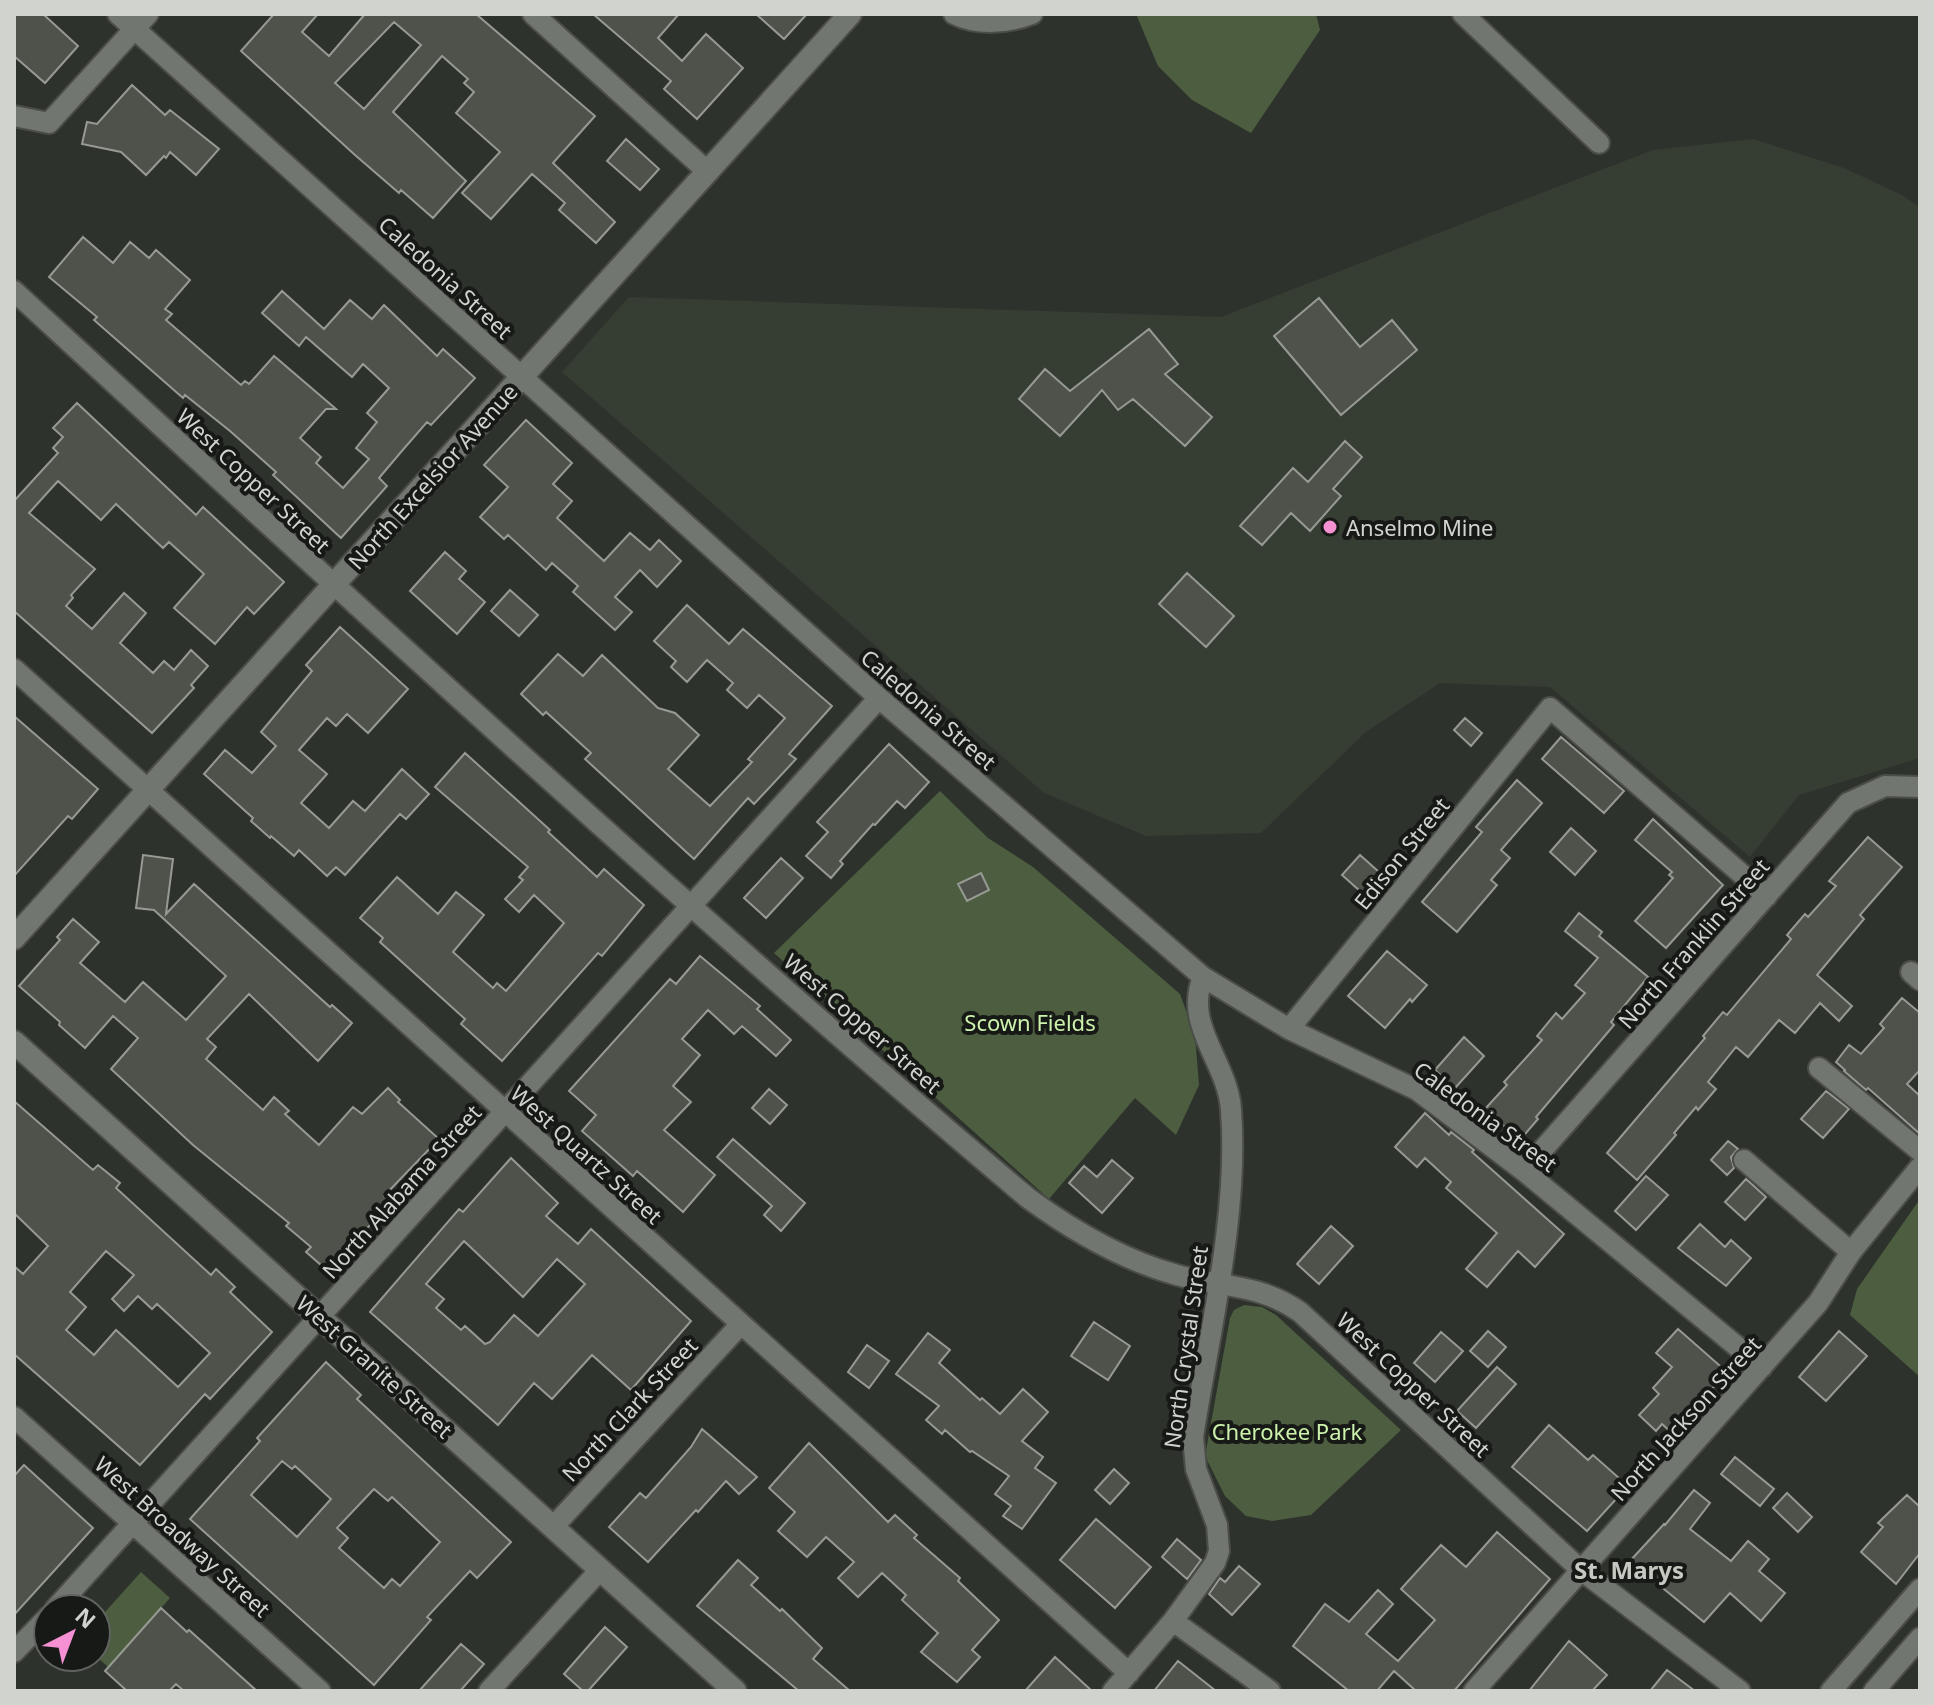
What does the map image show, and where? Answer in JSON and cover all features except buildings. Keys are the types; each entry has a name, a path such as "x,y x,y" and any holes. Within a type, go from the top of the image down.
{"street":[{"name":"Caledonia Street","path":"118,14 141,22 521,378 879,698 1203,977 1289,1029 1417,1090 1524,1171 1762,1367"},
{"path":"533,14 708,172"},
{"name":"North Excelsior Avenue","path":"14,938 850,14"},
{"path":"954,14 978,21 999,22 1032,14"},
{"path":"1463,14 1599,143"},
{"path":"14,116 49,123 141,22"},
{"name":"West Copper Street","path":"14,291 334,585 693,907 1019,1191 1083,1236 1145,1265 1218,1284 1260,1290 1284,1300 1581,1570 1740,1691"},
{"name":"West Quartz Street","path":"14,669 1129,1673"},
{"name":"North Alabama Street","path":"70,1593 879,698"},
{"name":"Edison Street","path":"1289,1029 1550,708 1767,896"},
{"name":"North Franklin Street","path":"1524,1171 1848,803 1885,786 1920,787"},
{"name":"North Crystal Street","path":"1113,1691 1173,1621 1215,1563 1219,1551 1217,1525 1196,1469 1193,1437 1218,1284 1232,1162 1231,1111 1229,1094 1203,1035 1196,1007 1197,991 1203,977"},
{"name":"West Granite Street","path":"14,1042 735,1691"},
{"path":"1819,1068 1920,1151"},
{"path":"1744,1160 1851,1252"},
{"name":"North Jackson Street","path":"1474,1691 1818,1303 1851,1252 1920,1167"},
{"name":"North Clark Street","path":"553,1527 741,1324"},
{"name":"West Broadway Street","path":"14,1417 320,1691"},
{"path":"489,1691 600,1570"},
{"path":"1831,1691 1920,1589"},
{"path":"1173,1621 1270,1691"},
{"path":"14,1652 32,1633"},
{"path":"1874,1691 1918,1644"}],"shaded area":[{"name":"Anselmo Mine","path":"1753,139 1844,168 1902,195 1920,207 1920,758 1799,795 1750,857 1550,687 1440,683 1366,732 1261,833 1146,836 1044,793 562,372 629,297 1221,317 1653,150"}],"green space":[{"path":"1136,14 1316,14 1320,30 1251,133 1192,100 1158,66"},
{"name":"Scown Fields","path":"940,791 988,838 1033,867 1180,994 1195,1035 1199,1085 1176,1135 1135,1098 1049,1199 774,953"},
{"path":"1920,1199 1920,1377 1850,1315 1857,1289"},
{"name":"Cherokee Park","path":"1244,1305 1262,1307 1276,1315 1401,1430 1311,1515 1272,1521 1246,1516 1225,1496 1205,1456 1230,1318 1234,1310"},
{"path":"141,1572 170,1598 112,1663 112,1604"}],"place":[{"name":"Anselmo Mine","path":"1330,527"}],"district":[{"name":"St. Marys","path":"1629,1569"}]}
